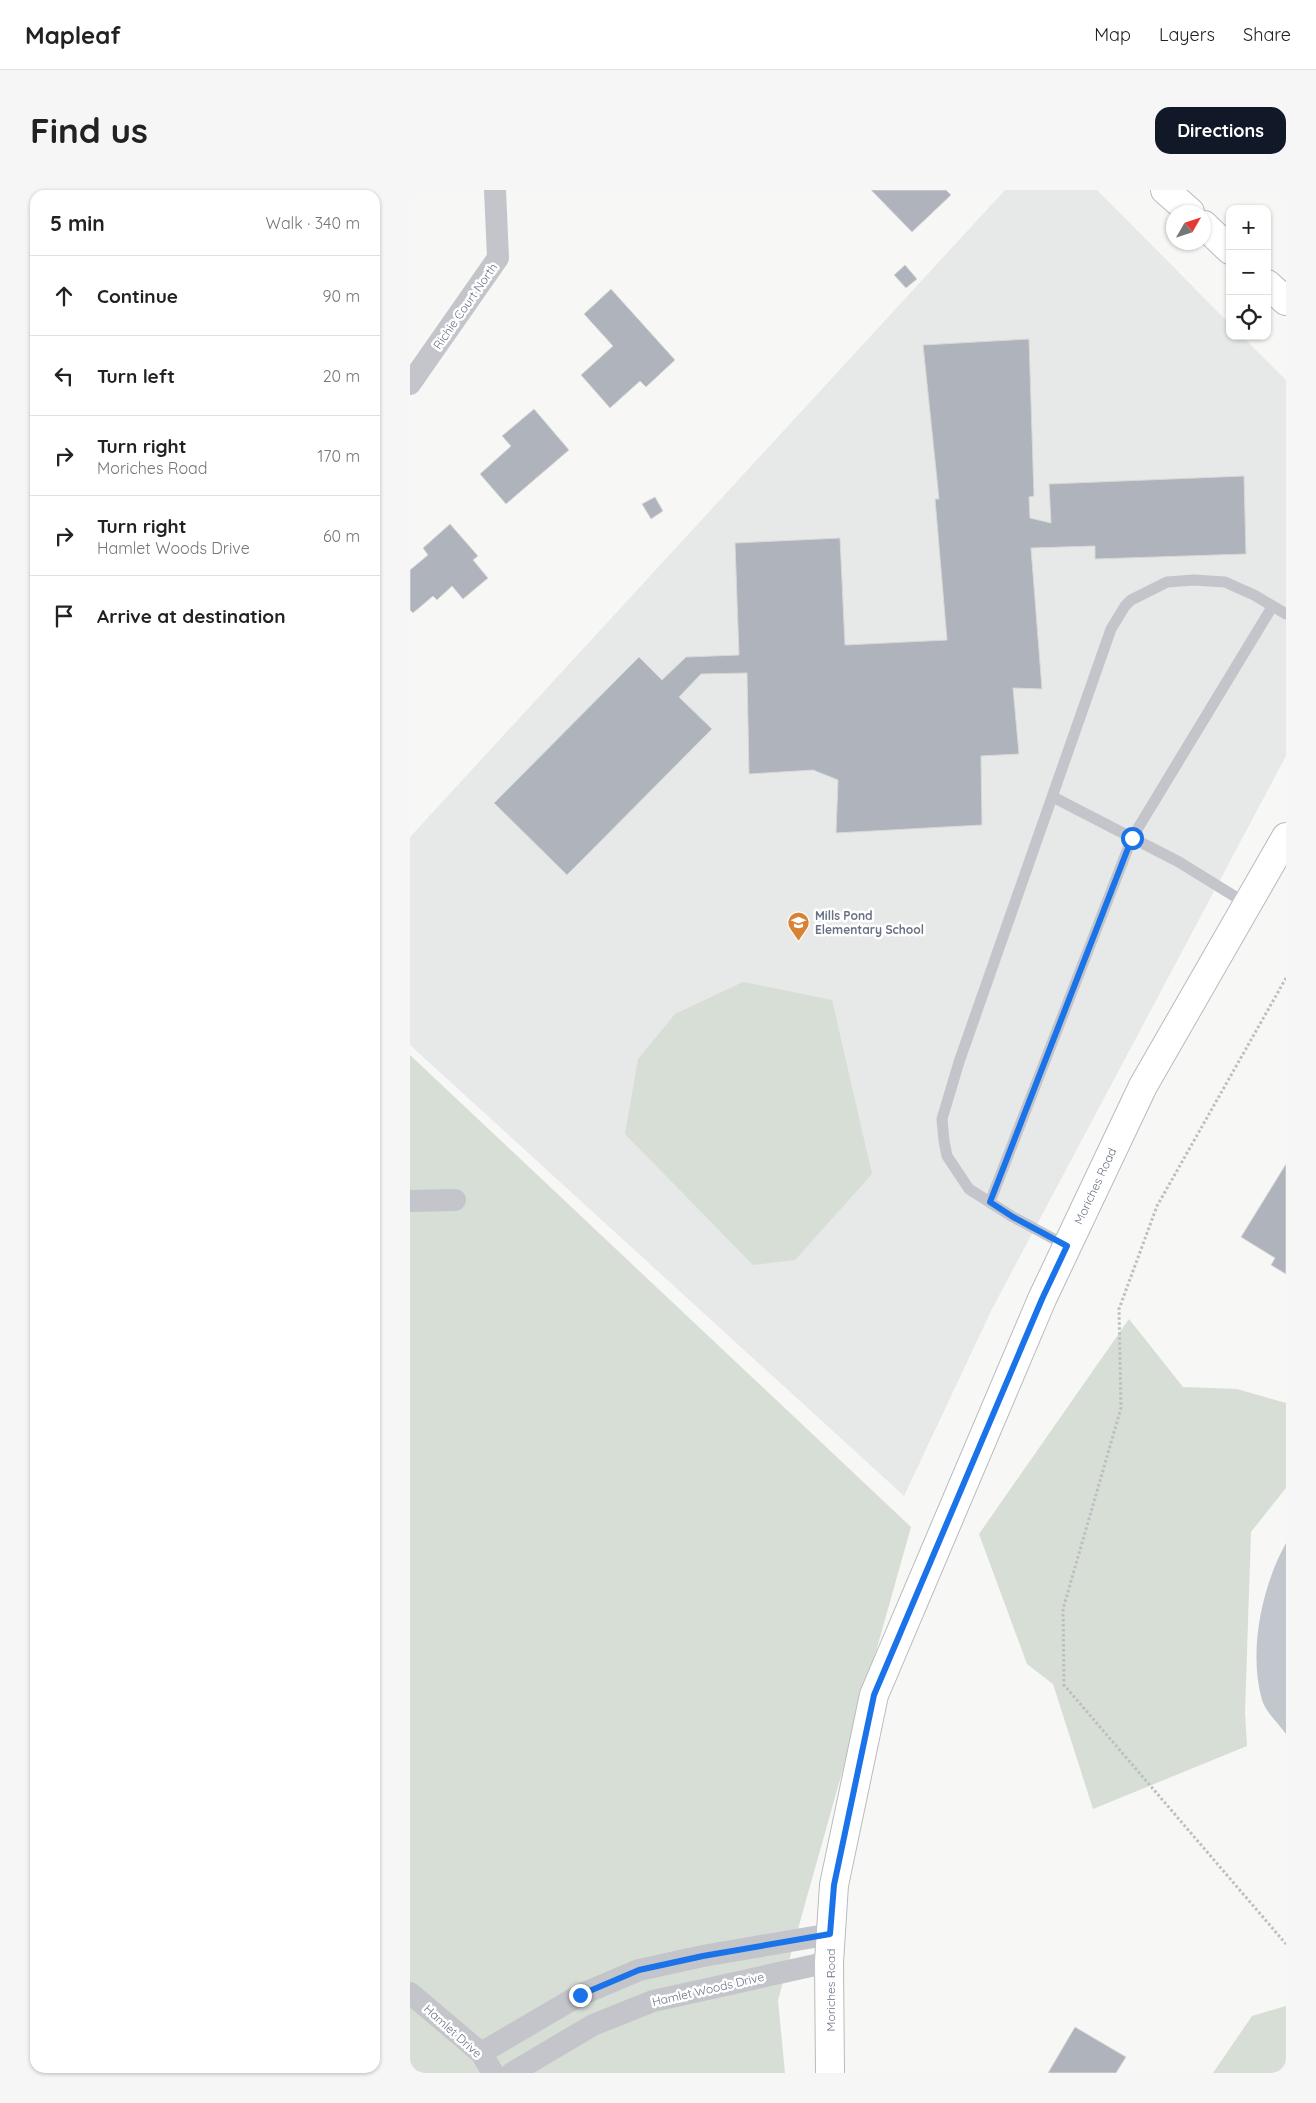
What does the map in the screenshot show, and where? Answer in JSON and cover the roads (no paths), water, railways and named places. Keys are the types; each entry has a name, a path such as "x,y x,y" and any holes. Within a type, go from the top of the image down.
{"main road":[{"path":"1165,190 1182,205"},
{"path":"1211,232 1226,246"},
{"path":"1271,288 1286,301"},
{"name":"Moriches Road","path":"830,2073 829,1962 834,1885 874,1695 1042,1299 1143,1086 1286,837"}],"street":[{"name":"Richie Court North","path":"410,384 498,258 495,190"},
{"path":"410,1200 455,1200"},
{"path":"481,2054 580,1995 639,1970 703,1956 830,1934"},
{"name":"Hamlet Woods Drive","path":"512,2073 593,2025 653,2001 829,1962"},
{"name":"Hamlet Drive","path":"410,1993 481,2054 493,2073"}],"lane":[{"path":"1067,1246 1013,1217 969,1189 947,1156 942,1119 959,1062 1111,629 1125,606 1131,600 1167,582 1194,580 1225,582 1254,595 1286,614"},
{"path":"990,1202 1132,838 1272,606"},
{"path":"1053,797 1179,862 1247,904"}],"place":[{"name":"Mills Pond Elementary School","path":"799,941"}]}
